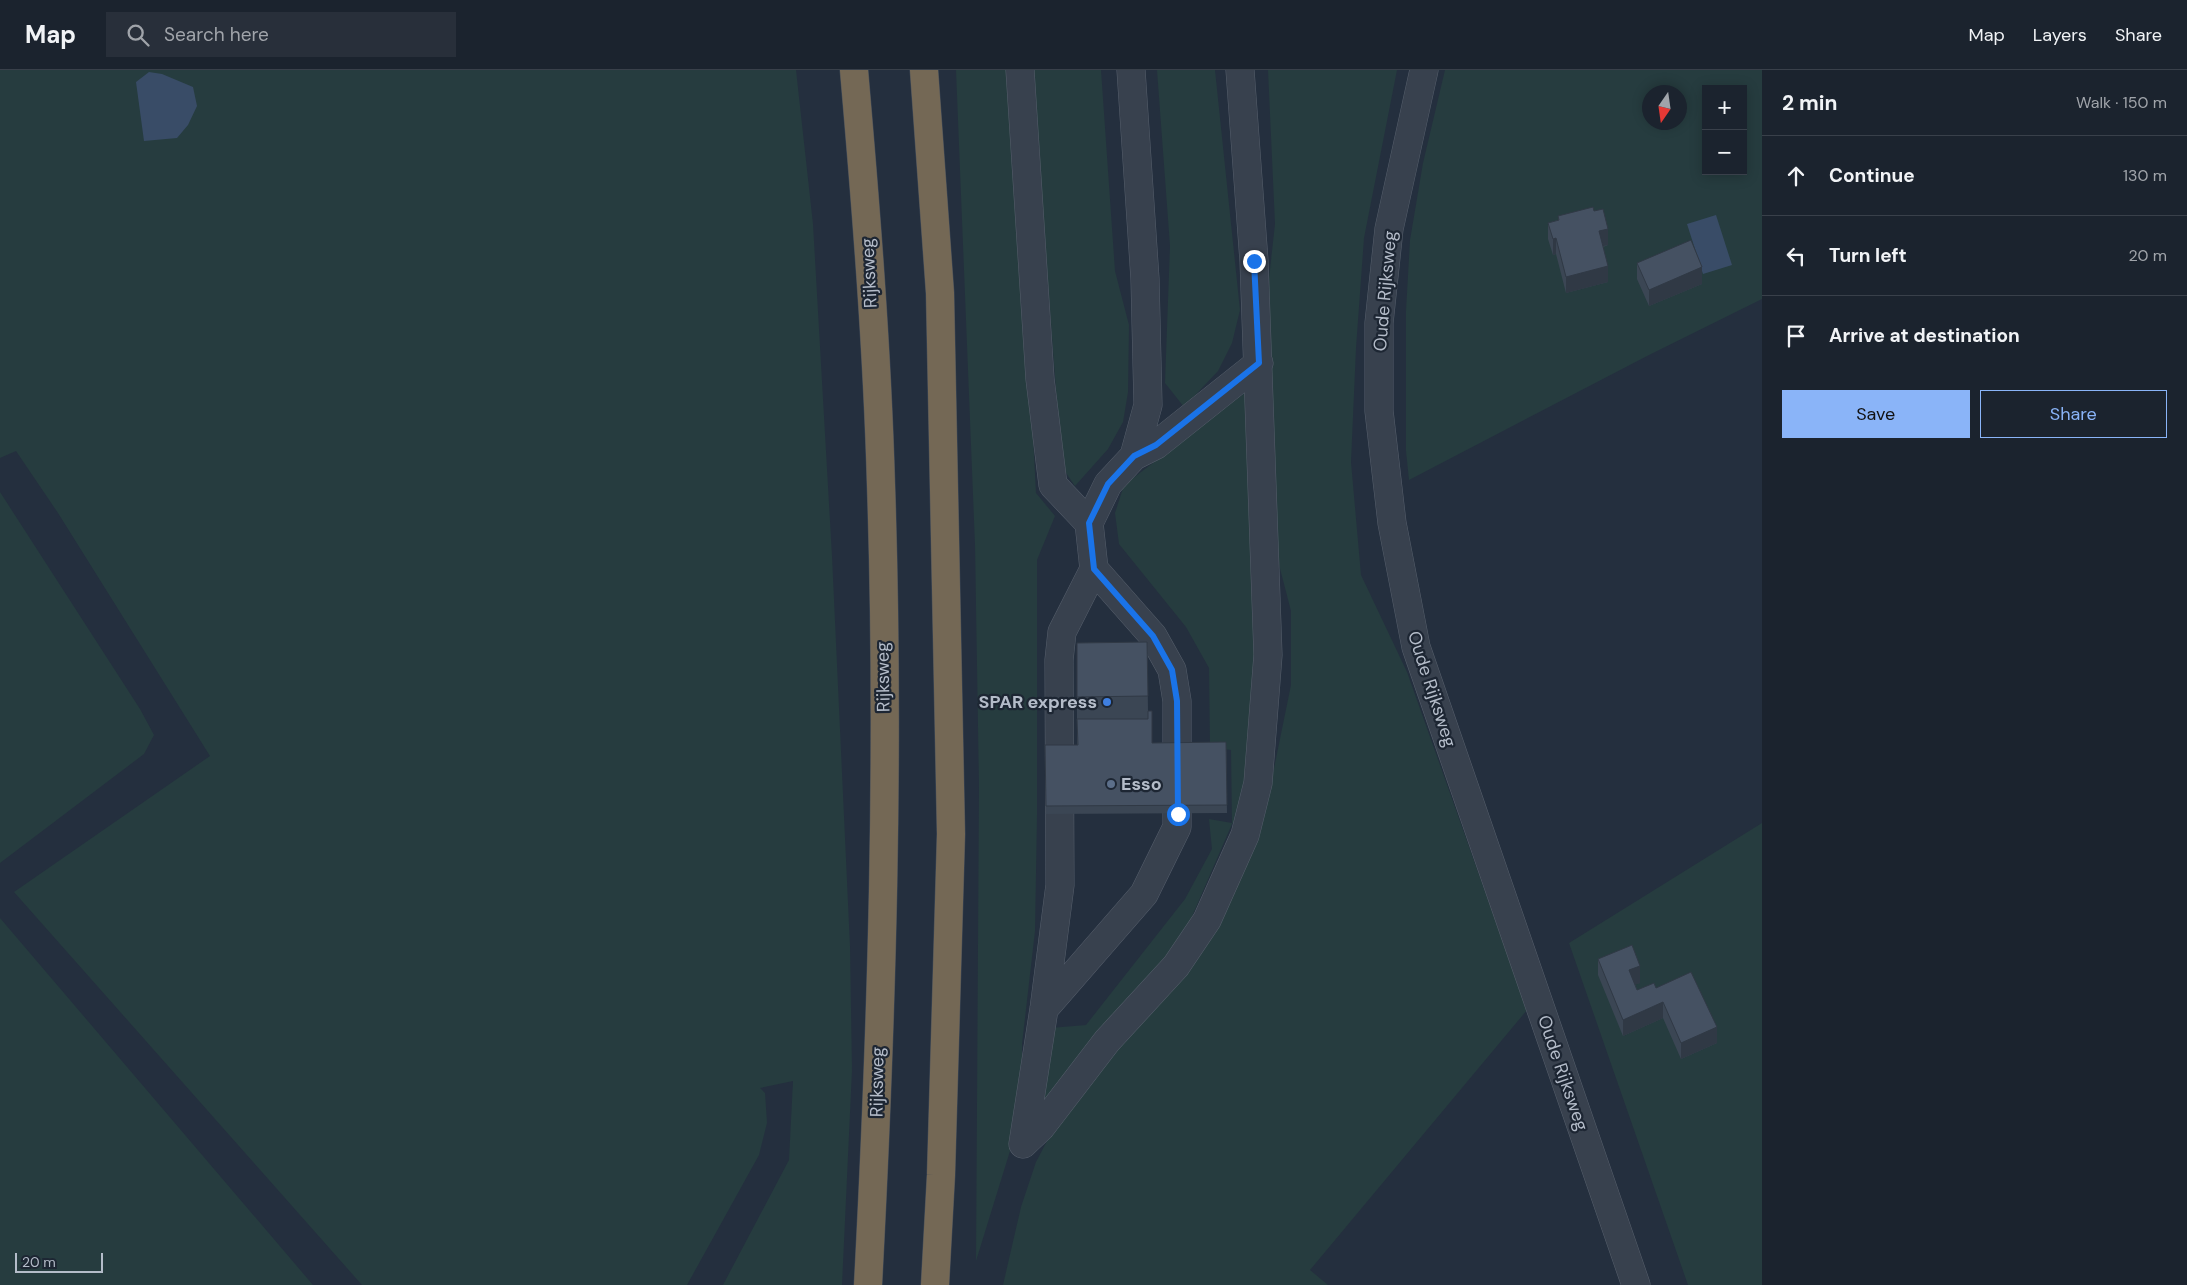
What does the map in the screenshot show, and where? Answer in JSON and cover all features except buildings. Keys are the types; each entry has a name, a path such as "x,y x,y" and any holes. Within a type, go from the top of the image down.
{"highway":[{"name":"Rijksweg","path":"854,70 866,211 881,494 884,758 876,1127 868,1285"},
{"path":"924,70 940,293 951,834 941,1175 935,1285"}],"street":[{"path":"1020,70 1040,379 1053,485 1089,523"},
{"path":"1131,70 1145,279 1148,405 1134,456"},
{"path":"1240,70 1254,261 1259,363 1268,655 1258,783 1245,835 1207,920 1176,966 1107,1041 1041,1127 1024,1144 1060,885 1060,651 1062,632 1094,569 1089,523 1108,484 1134,456 1156,445 1259,363"},
{"name":"Oude Rijksweg","path":"1424,70 1389,229 1382,279 1379,323 1379,410 1389,506 1416,647 1636,1285"},
{"path":"1044,1009 1144,894 1177,827 1177,701 1172,670 1153,636 1094,569"}],"green space":[{"path":"0,70 796,70 813,224 832,556 850,946 852,1070 842,1285 723,1285 789,1160 793,1081 760,1088 765,1093 767,1123 759,1155 687,1285 362,1285 14,892 210,756 58,513 16,451 0,458"},
{"path":"956,70 1014,70 1036,493 1055,516 1037,560 1035,931 1022,1044 1022,1096 1010,1151 976,1261 979,786 975,545"},
{"path":"1032,70 1101,70 1115,271 1129,325 1128,392 1123,422 1108,449 1075,486 1064,470 1060,443"},
{"path":"1157,70 1215,70 1240,310 1232,343 1218,371 1184,407 1165,383 1170,246"},
{"path":"1268,70 1397,70 1364,238 1356,348 1351,462 1361,575 1407,672 1527,1010 1310,1270 1328,1285 1003,1285 1021,1207 1036,1162 1056,1124 1257,834 1272,778 1291,685 1291,611 1277,557 1267,296 1275,224"},
{"path":"1445,70 1762,70 1762,299 1649,355 1409,480 1406,451 1406,311 1410,240 1423,163"},
{"path":"1250,389 1260,616 1250,798 1232,824 1187,928 1135,999 1039,1114 1050,1028 1086,1025 1185,899 1212,849 1209,819 1232,823 1231,750 1210,747 1209,668 1186,627 1119,544 1115,513 1124,485"},
{"path":"0,492 140,709 154,735 144,754 0,863"},
{"path":"1762,823 1762,1285 1688,1285 1569,943"},
{"path":"0,918 313,1285 0,1285"}],"water":[{"path":"149,72 162,74 193,87 197,106 188,125 177,138 144,141 136,82"},
{"path":"1716,215 1732,265 1703,274 1687,224"}],"place":[{"name":"SPAR express","path":"1107,702"},
{"name":"Esso","path":"1111,784"}],"route":[{"path":"1178,814 1179,751 1177,701 1172,670 1153,636 1094,569 1089,523 1108,484 1134,456 1156,445 1259,363 1254,261"}]}
